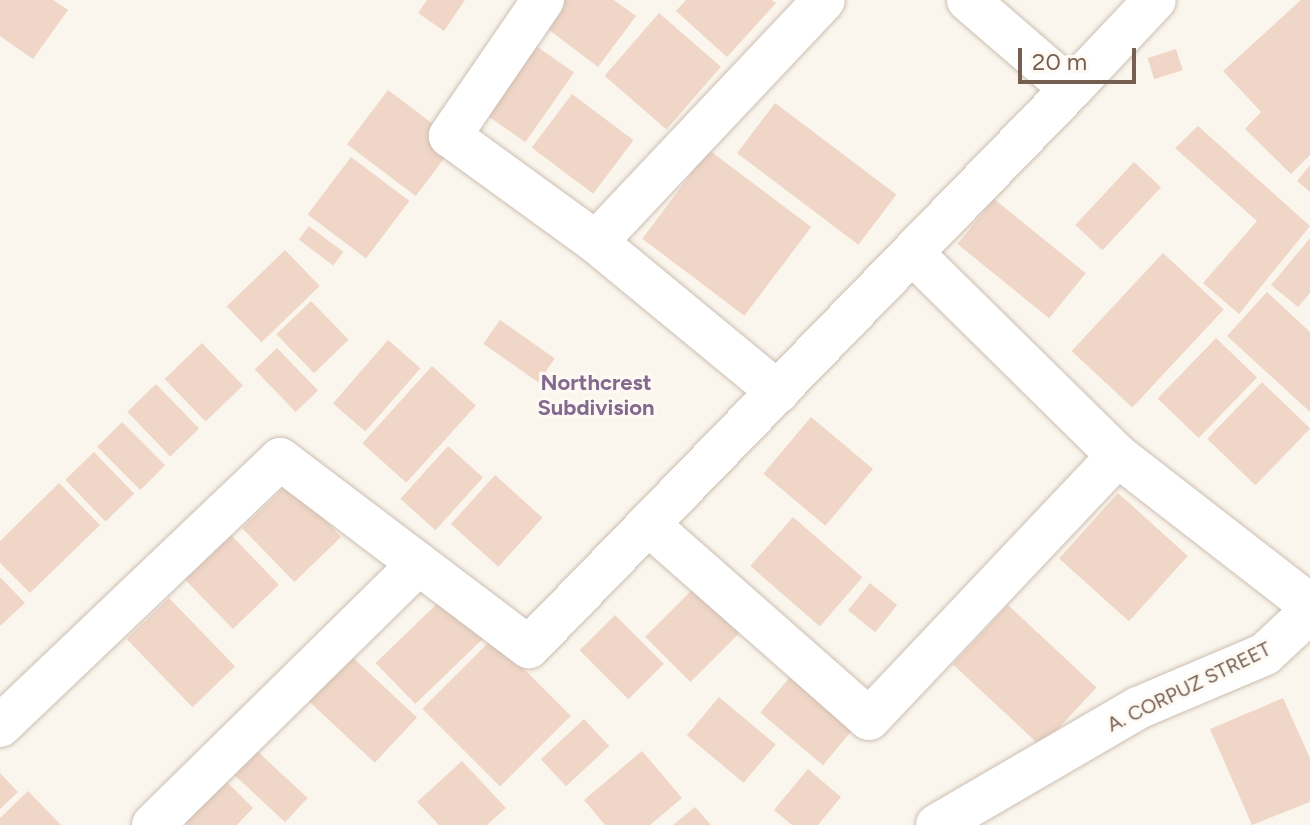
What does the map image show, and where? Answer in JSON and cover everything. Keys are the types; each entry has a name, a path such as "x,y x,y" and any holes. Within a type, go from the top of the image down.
{"street":[{"path":"543,0 450,136 596,242 778,392"},
{"path":"596,242 824,0"},
{"path":"968,0 1071,89"},
{"path":"0,726 280,459 416,567 529,647 1155,0"},
{"path":"912,253 1118,456 1310,605"},
{"path":"649,525 869,719 1118,456"},
{"path":"153,825 416,567"},
{"name":"A. CORPUZ STREET","path":"937,825 1138,708 1265,654 1310,612"}],"building":[{"path":"0,0 53,0 68,10 33,59 0,36"},
{"path":"427,0 465,0 444,31 418,13"},
{"path":"564,0 614,0 636,16 598,67 544,26"},
{"path":"686,0 772,0 776,3 727,57 676,11"},
{"path":"1301,0 1310,0 1310,155 1291,174 1245,129 1261,112 1223,71"},
{"path":"659,13 721,67 666,129 605,76"},
{"path":"529,41 574,73 525,142 480,111"},
{"path":"1176,49 1183,70 1154,79 1147,58"},
{"path":"388,90 457,142 416,196 347,144"},
{"path":"572,94 633,140 593,194 532,148"},
{"path":"775,103 896,194 858,245 737,153"},
{"path":"1198,126 1310,226 1239,314 1203,283 1257,221 1175,148"},
{"path":"709,150 811,227 744,316 642,239"},
{"path":"351,157 409,201 366,258 308,215"},
{"path":"1134,162 1161,187 1102,250 1075,225"},
{"path":"1310,165 1310,192 1297,181"},
{"path":"994,199 1086,273 1049,318 957,244"},
{"path":"309,226 343,252 333,265 299,240"},
{"path":"1310,238 1310,293 1298,307 1271,285"},
{"path":"285,250 320,286 261,342 227,306"},
{"path":"1163,253 1224,310 1132,408 1072,351"},
{"path":"1267,292 1310,332 1310,412 1227,336"},
{"path":"311,301 349,340 314,373 276,334"},
{"path":"500,320 555,358 538,382 483,344"},
{"path":"1216,338 1257,378 1199,438 1158,398"},
{"path":"388,340 420,368 365,432 333,403"},
{"path":"202,343 243,385 206,422 165,379"},
{"path":"277,348 318,390 296,412 255,370"},
{"path":"432,366 476,405 406,483 362,443"},
{"path":"1262,382 1310,429 1255,485 1207,439"},
{"path":"156,384 199,429 170,456 127,412"},
{"path":"811,417 873,469 825,526 763,474"},
{"path":"122,422 165,465 140,490 97,447"},
{"path":"448,446 483,477 435,530 400,499"},
{"path":"94,452 134,494 106,522 65,480"},
{"path":"495,475 543,518 498,567 451,524"},
{"path":"59,483 100,525 30,593 0,563 0,541"},
{"path":"289,483 341,537 294,582 242,528"},
{"path":"1118,493 1188,556 1129,621 1059,558"},
{"path":"793,517 862,577 820,626 750,566"},
{"path":"231,535 279,585 233,629 185,579"},
{"path":"0,577 25,603 0,626"},
{"path":"870,583 897,605 875,632 848,610"},
{"path":"694,588 739,633 690,682 645,637"},
{"path":"444,597 484,638 415,704 376,663"},
{"path":"169,598 235,666 193,707 127,639"},
{"path":"1008,605 1096,688 1041,747 953,664"},
{"path":"615,615 664,664 628,699 580,650"},
{"path":"493,638 571,716 500,786 422,709"},
{"path":"349,654 417,717 375,763 307,699"},
{"path":"800,665 863,718 823,765 760,712"},
{"path":"719,697 776,745 744,783 687,735"},
{"path":"1283,698 1310,758 1310,802 1252,825 1210,729"},
{"path":"584,719 609,746 566,786 541,759"},
{"path":"255,749 308,798 285,822 232,773"},
{"path":"642,751 682,798 650,825 605,825 584,800"},
{"path":"462,761 506,808 487,825 439,825 417,802"},
{"path":"808,769 841,797 818,825 792,825 774,810"},
{"path":"0,773 18,792 0,809"},
{"path":"223,778 253,808 237,825 187,825 182,820"},
{"path":"28,791 61,825 0,825 0,818"},
{"path":"695,807 711,825 673,825"}],"district":[{"name":"Northcrest Subdivision","path":"596,394"}]}
